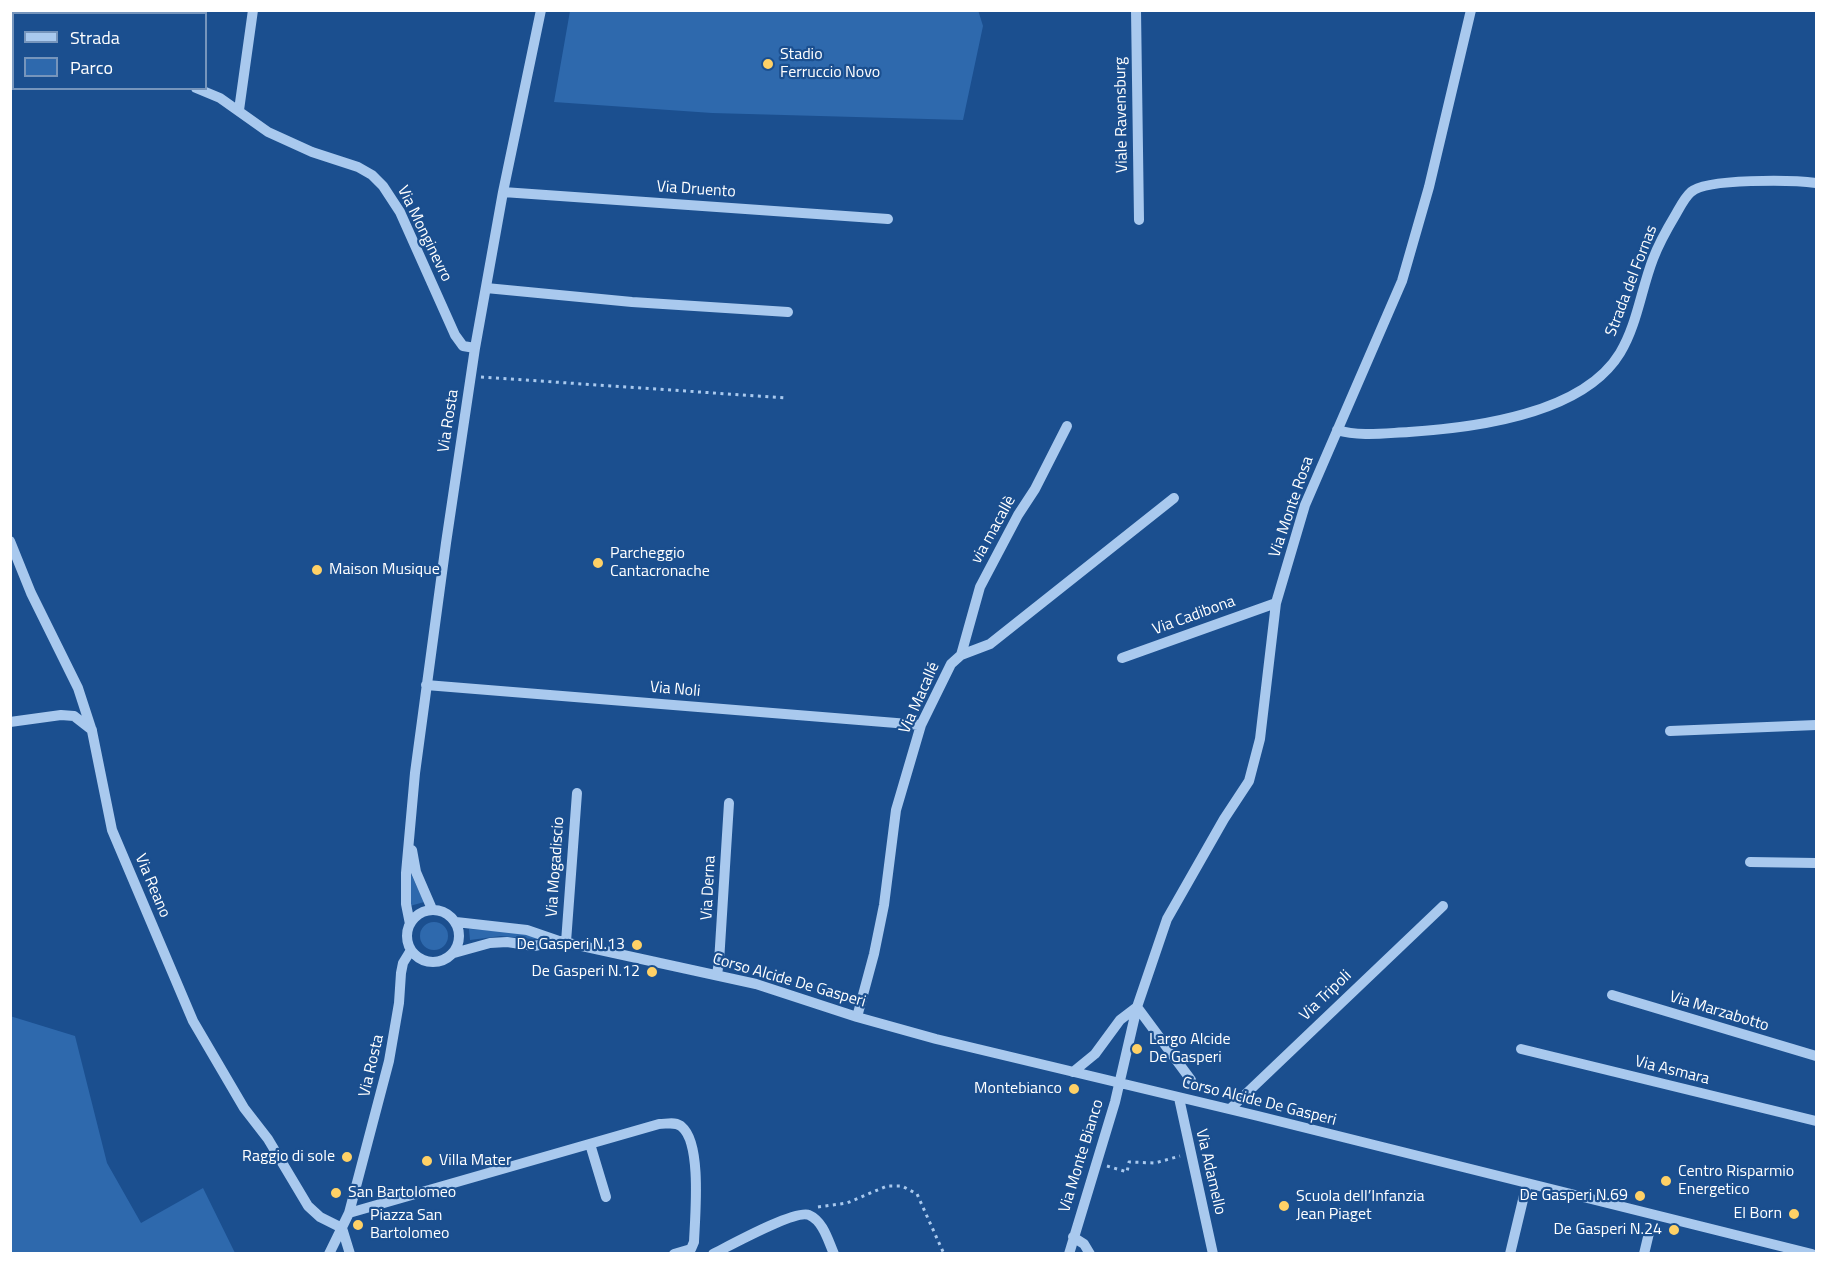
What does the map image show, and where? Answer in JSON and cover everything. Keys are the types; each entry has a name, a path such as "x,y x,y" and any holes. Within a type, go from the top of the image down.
{"street":[{"path":"238,110 252,10"},
{"name":"Via Rosta","path":"410,924 406,904 406,873 426,685 475,348 503,192 540,10"},
{"name":"Viale Ravensburg","path":"1136,10 1139,220"},
{"name":"Via Monte Rosa","path":"1137,1007 1167,919 1224,819 1249,782 1260,739 1276,603 1305,505 1402,281 1430,188 1471,10"},
{"name":"Via Monginevro","path":"201,90 220,98 268,132 372,175 383,186 399,212 455,336 463,346 475,348"},
{"name":"Strada del Fornas","path":"1337,430 1379,434 1457,429 1514,417 1564,399 1588,386 1608,370 1620,353 1631,331 1653,258 1665,231 1690,192 1700,186 1718,183 1799,181 1816,183"},
{"name":"Via Druento","path":"503,192 888,219"},
{"path":"486,288 632,302 788,312"},
{"name":"via macallè","path":"961,654 980,587 1068,426"},
{"name":"Via Macallé","path":"857,1017 884,905 896,810 921,725 951,664 961,654 990,644 1174,498"},
{"name":"Via Reano","path":"10,541 31,593 78,688 92,731 112,830 193,1021 244,1108 268,1139 308,1206 320,1217 342,1228"},
{"name":"Via Cadibona","path":"1122,658 1276,603"},
{"name":"Via Noli","path":"426,685 921,725"},
{"path":"10,722 61,715 74,716 92,731"},
{"path":"1670,731 1816,725"},
{"name":"Via Mogadiscio","path":"562,942 577,794"},
{"name":"Via Derna","path":"717,974 729,803"},
{"name":"Via Rosta","path":"410,840 416,872 432,909"},
{"path":"1750,862 1816,863"},
{"name":"Via Tripoli","path":"1230,1109 1443,906"},
{"path":"432,909 446,912 456,922 460,938 454,953 448,959 431,963 423,961 411,950 407,932 415,916 432,909"},
{"name":"Corso Alcide De Gasperi","path":"456,922 527,930 562,942 717,974 936,1039 1230,1109 1812,1254"},
{"name":"Corso Alcide De Gasperi","path":"454,953 490,943 507,942 534,946 562,942"},
{"name":"Via Rosta","path":"350,1213 389,1061 398,1013 403,963 411,950"},
{"name":"Via Marzabotto","path":"1612,995 1816,1056"},
{"path":"1073,1072 1095,1054 1120,1020 1137,1007"},
{"path":"1137,1007 1191,1080"},
{"path":"1119,1083 1137,1007"},
{"name":"Via Asmara","path":"1521,1049 1816,1121"},
{"name":"Via Monte Bianco","path":"1069,1254 1119,1083"},
{"name":"Via Adamello","path":"1179,1098 1213,1254"},
{"path":"329,1254 350,1213 659,1124 675,1123 683,1127 692,1146 697,1176 694,1242 691,1249 674,1254"},
{"path":"590,1144 606,1197"},
{"path":"1510,1254 1527,1183"},
{"path":"713,1254 802,1213 810,1215 823,1228 834,1254"},
{"path":"342,1228 350,1254"},
{"path":"1644,1254 1649,1233"},
{"name":"Via Monte Bianco","path":"1073,1237 1084,1244 1090,1254"}],"path":[{"path":"471,376 787,398"},
{"path":"1106,1166 1127,1172 1129,1162 1155,1162 1177,1157"},
{"path":"802,1213 823,1205 847,1203 887,1186 902,1186 917,1194 944,1254"}],"green space":[{"name":"Stadio Ferruccio Novo","path":"978,10 983,26 963,120 712,113 554,102 570,11"},
{"path":"411,874 424,902 410,906"},
{"path":"434,922 444,926 448,936 444,946 434,950 424,946 420,936 424,926"},
{"path":"469,929 512,932 541,938 501,936 470,940"},
{"path":"10,1016 75,1036 107,1163 141,1223 203,1188 235,1253 11,1253"}],"place":[{"name":"Stadio Ferruccio Novo","path":"768,64"},
{"name":"Parcheggio Cantacronache","path":"598,563"},
{"name":"Maison Musique","path":"317,570"},
{"name":"De Gasperi N.13","path":"637,945"},
{"name":"De Gasperi N.12","path":"652,972"},
{"name":"Largo Alcide De Gasperi","path":"1137,1049"},
{"name":"Montebianco","path":"1074,1089"},
{"name":"Raggio di sole","path":"347,1157"},
{"name":"Villa Mater","path":"427,1161"},
{"name":"Centro Risparmio Energetico","path":"1666,1181"},
{"name":"San Bartolomeo","path":"336,1193"},
{"name":"De Gasperi N.69","path":"1640,1196"},
{"name":"Scuola dell’Infanzia Jean Piaget","path":"1284,1206"},
{"name":"El Born","path":"1794,1214"},
{"name":"Piazza San Bartolomeo","path":"358,1225"},
{"name":"De Gasperi N.24","path":"1674,1230"}]}
